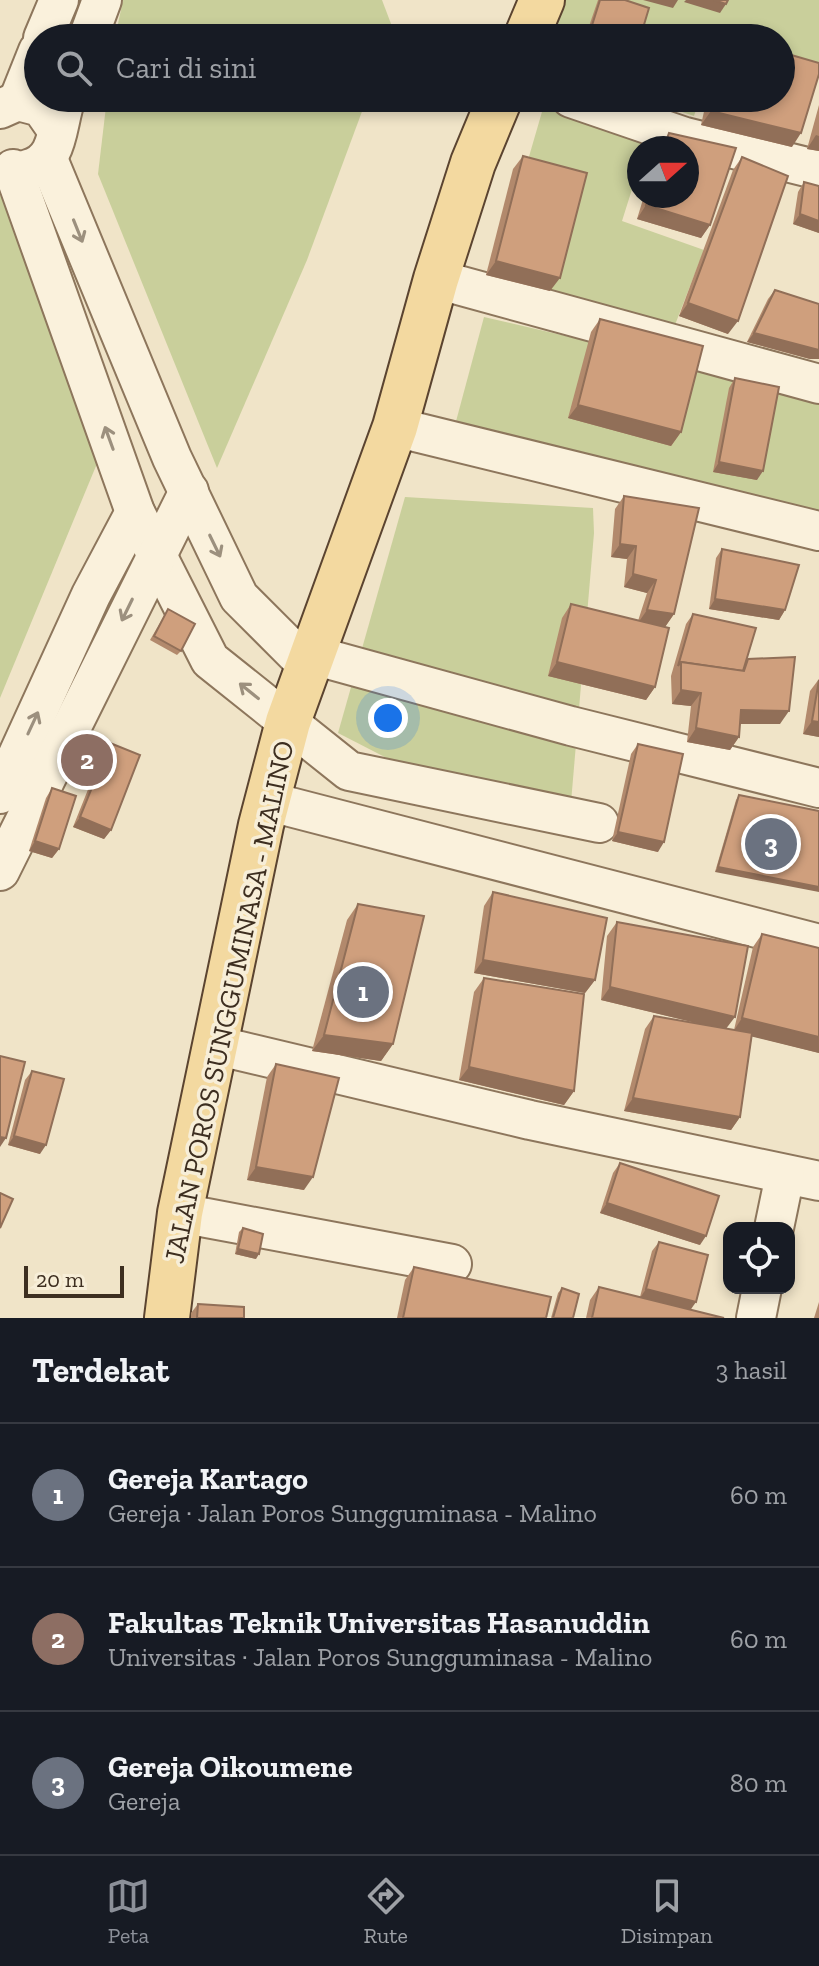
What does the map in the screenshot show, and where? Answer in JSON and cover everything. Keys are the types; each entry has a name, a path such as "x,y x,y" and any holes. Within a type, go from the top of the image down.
{"main road":[{"path":"532,24 542,0"},
{"name":"JALAN POROS SUNGGUMINASA - MALINO","path":"167,1318 180,1213 267,801 288,722 395,427 436,279 473,163 494,112"}],"street":[{"path":"49,24 59,0"},
{"path":"93,24 102,0"},
{"path":"9,105 24,77"},
{"path":"40,112 36,143 135,512 210,660 349,771 599,823"},
{"path":"612,112 685,137 819,170"},
{"path":"36,143 239,597 311,661 819,788"},
{"path":"436,279 819,384"},
{"path":"395,427 819,531"},
{"path":"0,871 189,491"},
{"path":"0,794 91,595 135,512"},
{"path":"267,801 819,944"},
{"path":"215,1045 407,1092 802,1178 777,1222"},
{"path":"180,1213 452,1264"},
{"path":"756,1318 761,1294"}],"green space":[{"path":"123,0 382,0 391,24 118,24"},
{"path":"562,0 819,0 819,69 795,63 795,24 550,24"},
{"path":"105,112 362,112 307,260 217,468 98,174"},
{"path":"542,112 590,112 649,136 627,136 627,205 622,221 704,250 673,330 492,284"},
{"path":"0,196 10,198 108,437 0,698"},
{"path":"484,317 819,395 819,511 455,425"},
{"path":"405,497 593,508 594,533 569,826 449,790 338,733"}],"building":[{"path":"600,0 625,0 649,8 644,24 592,24"},
{"path":"795,56 819,63 819,74 801,133 715,112 795,112"},
{"path":"699,140 736,148 710,225 656,208 699,208"},
{"path":"523,156 587,173 560,278 496,261"},
{"path":"742,157 788,176 738,321 688,303"},
{"path":"804,182 819,186 819,221 800,214"},
{"path":"775,290 819,304 819,350 754,333"},
{"path":"600,319 703,346 681,432 578,405"},
{"path":"735,378 779,387 763,471 719,462"},
{"path":"624,496 699,508 674,614 647,610 656,580 633,574 636,546 620,544"},
{"path":"722,549 799,565 785,610 715,599"},
{"path":"571,604 669,628 655,687 557,662"},
{"path":"168,609 195,624 181,651 154,636"},
{"path":"693,614 756,628 743,671 681,662 678,666"},
{"path":"795,657 789,711 741,710 739,737 696,728 701,693 681,690 681,662 744,671 748,659"},
{"path":"819,680 819,722 812,721"},
{"path":"110,743 140,755 111,830 80,817"},
{"path":"638,744 683,754 664,842 618,832"},
{"path":"52,788 76,796 59,849 35,841"},
{"path":"739,795 819,811 819,887 718,867"},
{"path":"493,892 607,918 595,980 483,960"},
{"path":"358,904 424,916 393,1044 324,1035"},
{"path":"617,922 748,946 735,1017 610,987"},
{"path":"762,934 819,948 819,1037 742,1018"},
{"path":"484,978 584,994 574,1091 469,1067"},
{"path":"654,1016 752,1033 740,1117 633,1098"},
{"path":"0,1056 25,1062 6,1138 0,1137"},
{"path":"276,1064 339,1078 313,1177 256,1167"},
{"path":"32,1071 64,1079 46,1145 14,1136"},
{"path":"620,1163 719,1196 706,1236 607,1203"},
{"path":"0,1193 13,1199 0,1228"},
{"path":"243,1228 263,1234 259,1254 238,1249"},
{"path":"659,1242 708,1255 696,1302 646,1289"},
{"path":"414,1267 551,1297 546,1318 403,1318"},
{"path":"599,1287 724,1318 592,1318"},
{"path":"562,1288 579,1294 573,1318 553,1318"},
{"path":"198,1304 244,1307 244,1318 197,1318"}],"place":[{"name":"Fakultas Teknik Universitas Hasanuddin","path":"87,760"},
{"name":"Gereja Oikoumene","path":"771,844"},
{"name":"Gereja Kartago","path":"363,992"}]}
